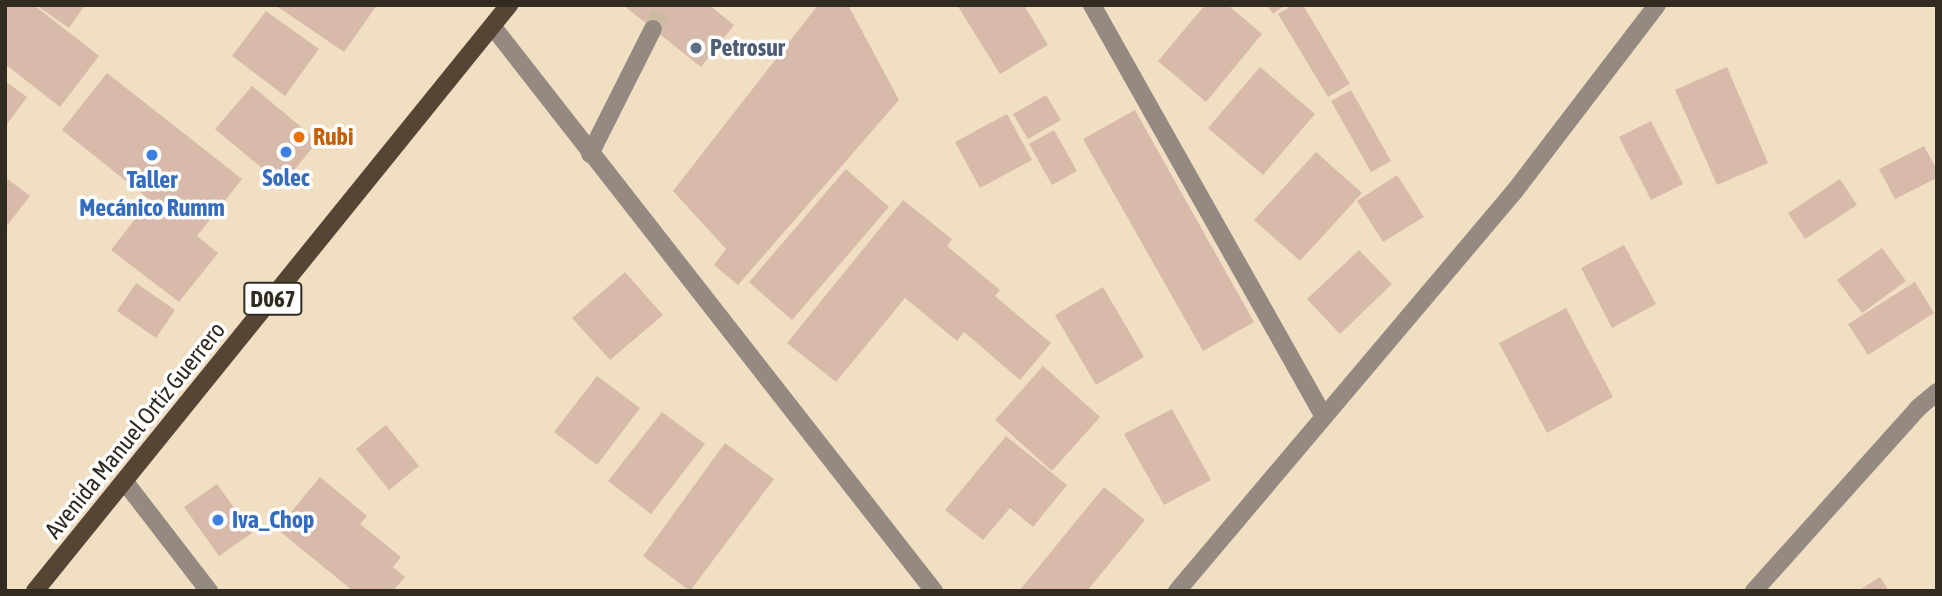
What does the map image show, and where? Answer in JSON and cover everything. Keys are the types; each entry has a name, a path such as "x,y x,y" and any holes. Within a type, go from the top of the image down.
{"main road":[{"name":"Avenida Manuel Ortíz Guerrero","path":"35,591 509,5"}],"street":[{"path":"1092,5 1324,416"},
{"path":"1177,591 1514,192 1657,5"},
{"path":"493,27 590,155 934,591"},
{"path":"590,155 653,29"},
{"path":"1754,591 1917,408 1937,392"},
{"path":"125,482 209,591"}],"building":[{"path":"8,5 34,5 99,56 60,107 5,64 5,9"},
{"path":"36,5 85,5 69,28"},
{"path":"275,5 377,5 344,52"},
{"name":"Petrosur","path":"623,5 709,5 734,25 701,67"},
{"path":"818,5 848,5 899,100 738,285 714,265 726,249 673,191"},
{"path":"957,5 1024,5 1048,45 1000,74"},
{"path":"1205,5 1228,5 1262,34 1206,102 1158,61"},
{"path":"1267,5 1285,5 1273,14"},
{"path":"1293,5 1303,5 1350,84 1328,97 1278,14"},
{"path":"266,11 319,49 285,96 232,56"},
{"path":"1260,67 1315,114 1263,175 1208,128"},
{"path":"1727,67 1768,163 1717,185 1675,90"},
{"name":"Taller Mecánico Rumm","path":"107,73 242,179 197,236 218,253 179,302 111,250 150,200 62,130"},
{"path":"5,81 27,97 5,127"},
{"path":"252,86 318,141 282,185 215,129"},
{"path":"1351,90 1391,161 1371,172 1331,101"},
{"path":"1046,95 1061,120 1028,139 1013,114"},
{"path":"1135,110 1254,322 1203,351 1083,139"},
{"path":"1007,114 1032,160 980,188 955,142"},
{"path":"1651,121 1683,184 1651,200 1619,137"},
{"path":"1054,130 1077,171 1052,185 1029,144"},
{"path":"1924,146 1937,170 1937,178 1895,199 1879,169"},
{"path":"1316,152 1362,193 1300,261 1254,220"},
{"path":"846,169 889,207 792,320 749,282"},
{"path":"1397,175 1424,217 1383,242 1357,201"},
{"path":"5,177 30,196 5,228"},
{"path":"1840,179 1857,205 1805,239 1788,213"},
{"path":"903,200 952,239 947,246 1000,290 995,296 1051,343 1020,380 964,332 957,341 905,298 836,382 787,343"},
{"path":"1624,245 1656,304 1612,328 1581,268"},
{"path":"1882,248 1906,281 1862,313 1837,280"},
{"path":"1359,250 1392,284 1340,334 1307,299"},
{"path":"625,272 663,315 610,360 572,318"},
{"path":"1915,282 1934,313 1868,355 1848,324"},
{"path":"136,283 175,310 156,338 117,311"},
{"path":"1103,287 1144,357 1096,385 1055,315"},
{"path":"1566,308 1613,397 1547,433 1499,343"},
{"path":"1043,366 1100,417 1052,471 995,420"},
{"path":"597,376 640,408 597,465 554,432"},
{"path":"1172,409 1211,480 1164,505 1124,434"},
{"path":"662,412 705,444 651,514 608,481"},
{"path":"386,425 419,466 389,490 356,449"},
{"path":"1006,436 1067,485 1033,527 1010,508 983,540 945,510"},
{"path":"725,443 774,479 690,591 643,556"},
{"path":"320,477 367,516 360,524 401,557 393,567 405,577 393,591 353,591 277,529"},
{"name":"Iva_Chop","path":"217,484 252,533 219,556 184,507"},
{"path":"1104,487 1145,520 1087,591 1019,591"},
{"path":"1880,577 1889,591 1858,591"}],"tunnel":[{"path":"653,29 663,5"}],"place":[{"name":"Petrosur","path":"696,48"},
{"name":"Rubi","path":"299,137"},
{"name":"Solec","path":"286,152"},
{"name":"Taller Mecánico Rumm","path":"152,155"},
{"name":"Iva_Chop","path":"218,520"}]}
